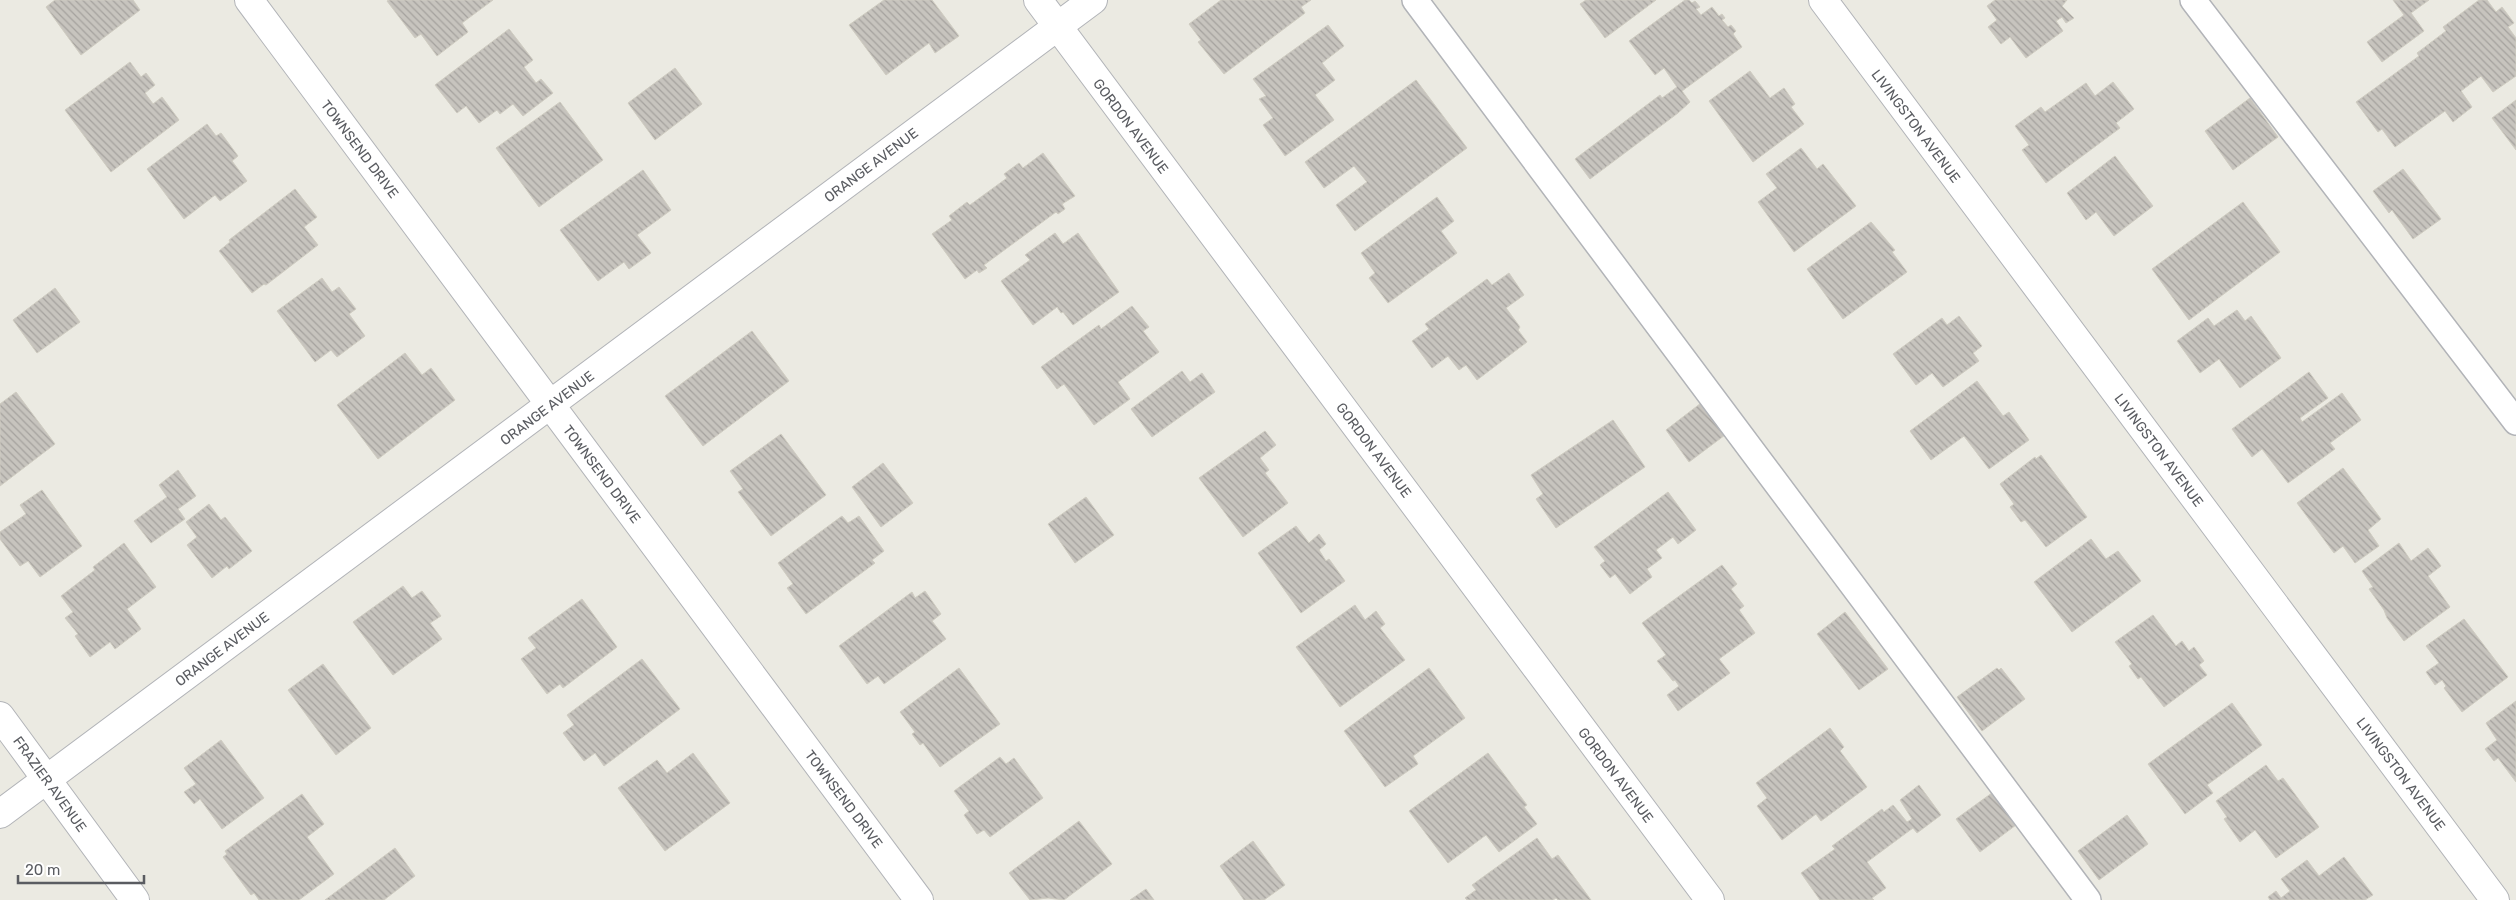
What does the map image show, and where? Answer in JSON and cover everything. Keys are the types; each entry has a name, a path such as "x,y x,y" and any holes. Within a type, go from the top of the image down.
{"street":[{"name":"TOWNSEND DRIVE","path":"249,0 919,900"},
{"name":"GORDON AVENUE","path":"1038,0 1710,900"},
{"name":"ORANGE AVENUE","path":"0,814 1093,0"},
{"name":"LIVINGSTON AVENUE","path":"1823,0 2495,900"},
{"name":"FRAZIER AVENUE","path":"0,716 136,900"}],"lane":[{"path":"1415,0 2088,900"},
{"path":"2193,0 2516,422"}],"building":[{"path":"55,0 133,0 140,10 81,55 46,7"},
{"path":"493,0 462,23 468,32 437,56 421,34 415,38 387,1"},
{"path":"884,0 932,0 959,36 935,53 929,43 886,75 849,25"},
{"path":"1221,0 1311,0 1301,7 1305,13 1224,74 1198,42 1201,40 1189,24"},
{"path":"1586,0 1656,0 1605,38 1580,4"},
{"path":"1685,0 1689,0 1692,3 1695,1 1700,7 1696,9 1701,15 1712,7 1719,16 1722,14 1725,18 1722,20 1728,27 1731,25 1736,31 1733,34 1742,47 1682,91 1690,102 1678,113 1590,179 1575,159 1660,95 1662,98 1677,87 1664,68 1655,75 1629,41"},
{"path":"1995,0 2067,0 2062,6 2074,18 2066,23 2062,17 2056,21 2063,31 2026,58 2010,37 2001,44 1988,27 1997,20 1987,6"},
{"path":"2393,0 2429,0 2411,13 2424,31 2382,62 2367,42 2404,15"},
{"path":"2479,0 2487,0 2496,12 2502,7 2514,23 2508,27 2516,38 2516,76 2493,92 2481,76 2461,91 2472,107 2453,122 2445,111 2395,147 2382,129 2378,132 2356,102 2419,56 2417,53 2446,31 2443,27"},
{"path":"1328,25 1344,46 1322,63 1335,80 1315,95 1334,120 1285,156 1263,125 1273,118 1259,99 1266,96 1253,79"},
{"path":"509,29 533,60 524,67 536,83 541,79 553,93 523,116 513,104 500,114 497,110 479,123 466,106 457,113 435,85"},
{"path":"130,62 141,77 146,73 155,85 145,93 153,104 162,97 179,120 111,172 65,110"},
{"path":"675,68 702,104 655,140 628,103"},
{"path":"1750,71 1770,98 1784,88 1795,104 1791,107 1804,124 1753,162 1709,101"},
{"path":"1416,80 1467,148 1355,231 1336,205 1367,182 1354,166 1324,188 1305,162"},
{"path":"2113,82 2134,109 2116,123 2120,128 2046,183 2022,150 2029,145 2015,126 2041,107 2045,112 2086,83 2095,96"},
{"path":"2250,98 2278,137 2233,170 2205,131"},
{"path":"2516,100 2516,150 2492,118"},
{"path":"560,102 603,160 539,207 496,148"},
{"path":"207,124 216,136 221,133 238,156 232,161 247,181 220,201 215,195 184,219 147,169"},
{"path":"1801,148 1817,169 1823,164 1856,206 1794,252 1758,202 1777,188 1766,174"},
{"path":"1043,153 1075,196 1062,204 1065,209 1058,214 1056,212 984,265 987,268 979,273 977,270 965,279 932,234 952,220 949,216 967,202 970,205 1007,178 1004,174 1019,163 1023,168"},
{"path":"2115,156 2153,206 2114,236 2096,212 2086,220 2067,193"},
{"path":"2403,169 2441,219 2413,239 2392,210 2389,213 2373,191"},
{"path":"643,170 671,210 637,235 651,253 629,269 624,262 598,281 560,230"},
{"path":"295,189 317,217 304,227 318,245 266,285 264,284 252,293 219,251 230,242 229,240"},
{"path":"1437,197 1454,221 1441,231 1457,253 1388,303 1369,278 1375,273 1361,253"},
{"path":"2243,202 2280,252 2189,320 2152,269"},
{"path":"1871,222 1895,250 1892,252 1907,272 1843,319 1807,269"},
{"path":"1055,233 1063,244 1078,233 1119,292 1073,325 1057,307 1033,325 1001,281 1030,260 1025,255"},
{"path":"1509,273 1524,295 1506,308 1520,327 1518,330 1527,342 1477,380 1466,365 1459,370 1448,356 1432,368 1412,341 1429,329 1425,324 1487,279 1492,285"},
{"path":"322,278 332,292 339,287 356,309 349,314 365,336 337,357 331,350 315,362 277,311"},
{"path":"55,288 80,322 37,353 13,320"},
{"path":"1132,306 1149,327 1143,331 1159,352 1118,382 1130,399 1094,425 1064,384 1057,389 1041,367 1099,325 1101,329"},
{"path":"2237,310 2245,321 2251,316 2281,358 2240,388 2219,359 2200,373 2177,341 2208,318 2214,326"},
{"path":"1959,316 1982,346 1973,353 1979,361 1943,387 1932,373 1916,385 1893,354 1942,318 1947,325"},
{"path":"752,331 789,381 703,446 665,396"},
{"path":"405,353 422,375 431,368 455,400 378,459 337,405"},
{"path":"1182,371 1190,382 1202,373 1215,392 1152,437 1131,409"},
{"path":"2309,372 2328,398 2300,418 2302,422 2342,393 2361,420 2330,443 2335,449 2288,483 2262,449 2252,457 2232,429"},
{"path":"1977,381 2003,416 2009,412 2029,440 1989,469 1964,436 1931,460 1910,431"},
{"path":"16,392 55,444 0,486 0,404"},
{"path":"1705,400 1729,432 1689,462 1666,430"},
{"path":"1613,420 1645,467 1556,528 1536,499 1543,494 1531,475"},
{"path":"1265,431 1276,445 1260,458 1269,470 1265,473 1288,503 1243,537 1199,478"},
{"path":"781,434 826,495 771,536 738,492 743,489 730,471"},
{"path":"2041,455 2087,517 2046,547 2025,520 2021,522 2010,507 2014,504 2000,484 2035,457 2036,459"},
{"path":"883,463 913,503 881,527 852,487"},
{"path":"2343,468 2381,519 2368,530 2379,546 2355,563 2343,546 2334,553 2297,503"},
{"path":"178,470 196,496 178,509 185,519 151,543 134,521 167,497 159,485"},
{"path":"42,490 82,546 40,577 28,561 20,566 0,539 0,532 26,514 20,505"},
{"path":"1668,492 1696,530 1678,544 1673,537 1656,550 1662,558 1647,569 1652,577 1630,594 1615,574 1610,578 1600,565 1605,561 1594,547"},
{"path":"1086,497 1114,535 1075,563 1048,524"},
{"path":"209,504 221,520 225,517 252,551 229,569 227,566 212,578 187,545 197,537 186,522"},
{"path":"842,516 848,523 859,516 884,551 872,560 875,563 806,614 787,588 793,584 778,563"},
{"path":"1296,526 1309,543 1319,534 1326,544 1319,550 1326,561 1329,559 1345,581 1301,613 1258,553"},
{"path":"2091,539 2106,559 2118,551 2141,581 2072,632 2034,582"},
{"path":"124,543 156,587 127,609 141,629 115,649 110,642 90,657 75,636 78,634 65,618 73,612 61,596 95,570 93,567"},
{"path":"2399,543 2411,561 2428,548 2441,566 2428,576 2450,607 2404,641 2369,589 2373,587 2362,571"},
{"path":"1722,565 1737,584 1731,589 1744,606 1739,610 1755,633 1719,659 1730,673 1678,711 1667,695 1679,686 1657,661 1666,655 1642,623"},
{"path":"403,586 412,598 422,591 441,616 430,623 442,639 393,675 353,622"},
{"path":"925,591 941,614 932,621 946,639 884,684 878,676 867,684 839,646 912,592 915,598"},
{"path":"582,599 617,647 563,688 560,684 547,694 521,659 536,648 528,638"},
{"path":"1355,605 1365,620 1376,611 1385,624 1380,628 1405,660 1340,707 1296,647"},
{"path":"1845,612 1888,669 1859,690 1817,634"},
{"path":"2153,615 2176,646 2182,641 2189,651 2194,647 2204,661 2199,665 2207,675 2164,707 2141,677 2138,679 2129,666 2132,664 2115,642"},
{"path":"2464,619 2508,677 2462,712 2444,688 2446,686 2442,680 2435,685 2426,672 2439,663 2426,646"},
{"path":"642,659 680,709 604,766 595,753 584,761 563,733 574,725 567,715"},
{"path":"323,664 371,728 336,755 288,690"},
{"path":"959,668 1000,724 940,767 923,743 920,745 912,734 915,732 900,712"},
{"path":"1429,668 1465,718 1413,756 1418,764 1385,787 1344,731"},
{"path":"1997,668 1999,670 2001,668 2025,699 1982,731 1957,697"},
{"path":"2516,701 2516,782 2498,758 2494,761 2485,749 2497,740 2486,723"},
{"path":"2232,703 2262,745 2207,785 2213,793 2185,814 2148,764"},
{"path":"1830,728 1844,747 1840,751 1867,787 1821,821 1816,814 1782,840 1757,806 1767,798 1756,783"},
{"path":"221,740 264,798 222,829 200,799 194,804 184,792 196,784 184,768"},
{"path":"693,753 730,803 665,851 618,788 657,760 667,773"},
{"path":"1488,753 1527,805 1524,807 1537,824 1499,852 1486,835 1448,863 1409,811"},
{"path":"1000,757 1006,764 1014,758 1043,798 990,837 984,830 977,834 964,815 969,811 954,791"},
{"path":"2266,765 2278,781 2283,778 2319,827 2276,858 2255,830 2240,842 2224,819 2227,817 2216,801"},
{"path":"1919,785 1941,815 1917,833 1913,828 1867,862 1886,888 1872,898 1874,900 1820,900 1801,873 1835,849 1832,846 1882,809 1884,812 1893,805 1907,822 1912,819 1900,800"},
{"path":"1996,790 2020,822 1980,852 1956,819"},
{"path":"302,794 324,824 307,837 334,874 299,900 259,900 254,893 251,895 223,857 227,854 225,851"},
{"path":"2127,815 2148,844 2099,880 2078,851"},
{"path":"1079,821 1112,864 1064,900 1048,898 1030,900 1009,873"},
{"path":"1537,838 1552,859 1558,855 1591,900 1558,900 1556,898 1553,900 1467,900 1465,898 1476,890 1472,885"},
{"path":"1253,841 1285,885 1264,900 1244,900 1220,866"},
{"path":"395,848 415,876 384,900 325,900"},
{"path":"2344,857 2373,895 2365,900 2270,900 2268,897 2276,891 2281,898 2290,891 2281,879 2307,860 2319,876"},
{"path":"1146,889 1154,900 1130,900"}]}
